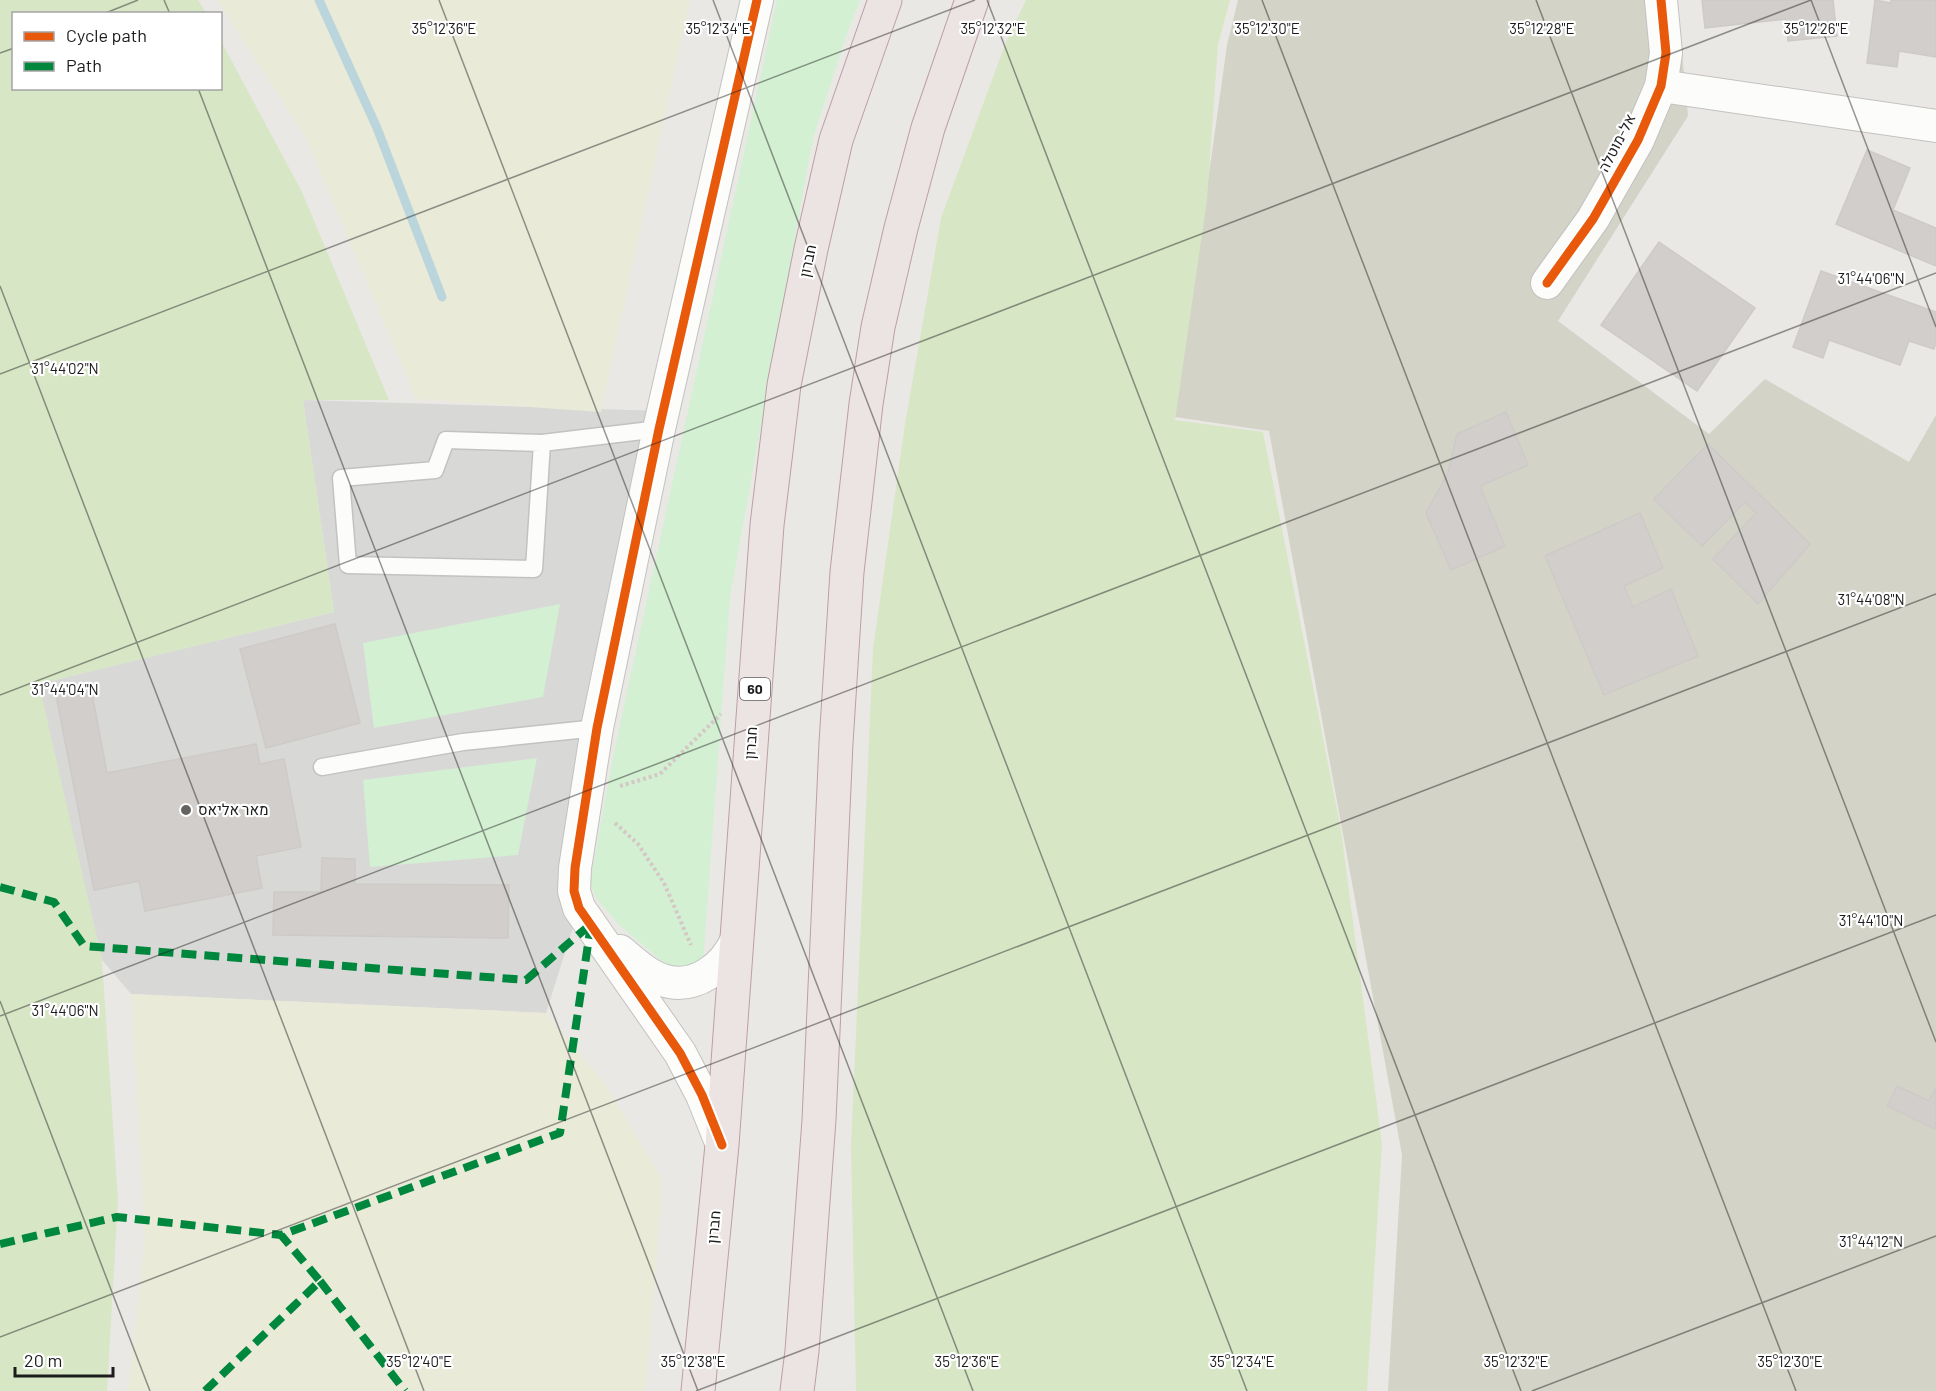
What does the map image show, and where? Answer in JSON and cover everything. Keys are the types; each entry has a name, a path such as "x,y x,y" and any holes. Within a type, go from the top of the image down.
{"highway":[{"name":"חברון","path":"698,1391 722,1145 767,525 784,385 811,249 836,140 885,0"},
{"path":"797,1391 819,1120 836,743 847,572 866,404 878,327 901,228 928,128 972,0"}],"street":[{"path":"722,1145 702,1095 680,1053 579,908 574,891 575,868 597,728 659,429 758,0"},
{"name":"אל-מוטלה","path":"1547,283 1593,219 1638,140 1660,86 1666,53 1661,0"},
{"path":"1660,86 1936,126"},
{"path":"591,924 637,966 664,981 678,982 704,976 724,961 737,939"}],"lane":[{"path":"542,443 534,569 348,565 341,478 435,470 446,440 542,443 659,429"},
{"path":"322,767 463,742 597,728"}],"path":[{"path":"586,797 660,774 755,680"},
{"path":"586,797 638,844 664,883 704,976"}],"shaded area":[{"path":"1238,0 1677,0 1688,116 1558,321 1709,434 1765,379 1909,462 1936,415 1936,1391 1388,1391 1402,1155 1269,431 1175,417 1227,45"},
{"path":"303,400 663,411 579,908 546,1013 131,994 102,960 38,684 334,612"}],"green space":[{"path":"0,0 198,0 205,12 12,12 12,90 222,90 222,43 302,192 389,400 303,400 334,612 39,684 102,960 118,1200 107,1391 0,1391"},
{"path":"217,0 690,0 601,412 416,399 305,136"},
{"path":"777,0 860,0 813,138 730,597 703,963 690,970 668,966 620,926 596,898 590,883 614,752"},
{"path":"1026,0 1230,0 1218,45 1207,200 1175,420 1263,432 1341,830 1382,1144 1367,1391 856,1391 851,1146 873,649 905,424 941,218 1006,42"},
{"path":"560,604 543,697 374,728 363,643"},
{"path":"537,758 518,855 370,867 363,780"},
{"path":"131,994 546,1013 606,1085 663,1180 646,1391 128,1391 145,1237"}],"building":[{"path":"1702,0 1833,0 1837,36 1788,41 1786,19 1705,28"},
{"path":"1875,0 1891,3 1891,0 1936,0 1936,57 1899,51 1897,67 1867,63"},
{"path":"1867,150 1910,168 1893,210 1936,228 1936,266 1836,224"},
{"path":"1659,242 1755,308 1697,391 1601,325"},
{"path":"1821,271 1936,312 1934,349 1909,341 1900,365 1829,340 1823,358 1793,347"},
{"path":"1506,412 1528,465 1480,486 1505,546 1451,570 1426,513 1448,473 1457,434"},
{"path":"1708,444 1810,544 1758,604 1713,559 1756,513 1745,502 1702,546 1654,499"},
{"path":"1640,513 1663,568 1624,586 1633,607 1671,589 1698,656 1604,695 1545,556"},
{"path":"335,624 360,723 266,748 240,649"},
{"name":"מאר אליאס","path":"91,688 107,773 256,744 260,764 284,759 301,847 256,856 262,888 145,911 139,881 94,890 56,695"},
{"path":"322,858 355,859 355,884 509,885 508,938 273,935 274,892 321,892"},
{"path":"1897,1086 1929,1101 1936,1088 1935,1129 1887,1106"}],"waterway":[{"path":"319,0 377,128 442,297"}],"marked path":[{"path":"0,887 54,902 84,946 526,980 591,924"},
{"path":"205,1391 320,1281 281,1235 560,1133 591,924"},
{"path":"0,1244 117,1217 281,1235"},
{"path":"320,1281 405,1391"}],"cycle path":[{"path":"722,1145 702,1095 680,1053 579,908 574,891 575,868 597,728 659,429 757,0"},
{"path":"1547,283 1593,219 1638,140 1661,86 1666,53 1661,0"}],"place":[{"name":"מאר אליאס","path":"186,810"}]}
